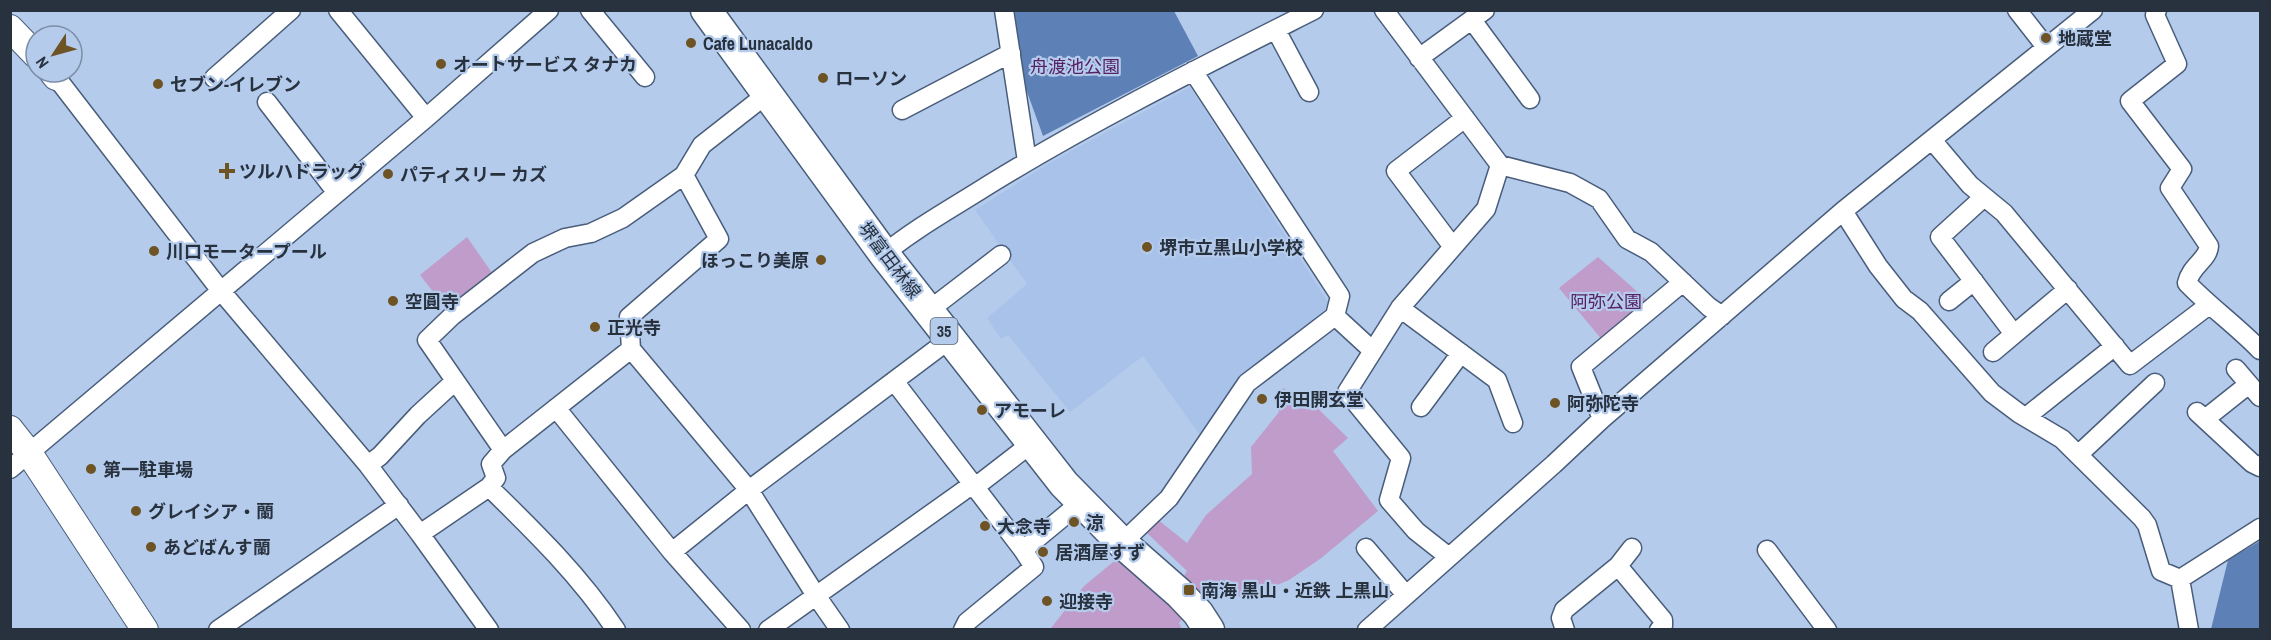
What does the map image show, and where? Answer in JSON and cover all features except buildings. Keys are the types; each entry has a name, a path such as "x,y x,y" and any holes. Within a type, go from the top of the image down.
{"main road":[{"name":"堺富田林線","path":"706,10 884,254 1032,443 1080,502 1179,593 1198,613 1209,630"}],"street":[{"path":"214,78 291,10"},
{"path":"338,10 426,117"},
{"path":"20,461 338,193 549,10"},
{"path":"590,10 645,77"},
{"path":"1004,10 1027,161"},
{"path":"884,254 904,237 1027,161 1193,71 1314,10"},
{"path":"1384,10 1500,165 1570,183 1599,199 1627,239 1651,252 1722,316"},
{"path":"2017,10 2046,47"},
{"path":"1367,630 1602,419 1844,211 2093,10"},
{"path":"2157,10 2155,15 2177,64 2130,100 2182,169 2170,188 2209,246 2208,252 2190,273 2187,283 2260,350"},
{"path":"1419,57 1478,15 1530,99"},
{"path":"10,28 24,43"},
{"path":"1276,30 1309,92"},
{"path":"902,110 1011,54"},
{"path":"1122,543 1169,498 1247,383 1335,316 1340,296 1193,71"},
{"path":"62,84 221,291 368,465 489,630"},
{"path":"503,450 427,340 452,316 532,253 565,238 591,233 623,218 684,175 702,145 767,94"},
{"path":"267,102 338,193"},
{"path":"1454,247 1396,171 1465,118"},
{"path":"1932,140 1970,185 2004,213 2130,364 2209,305"},
{"path":"1449,557 1416,531 1389,500 1401,458 1347,392 1400,308 1486,209 1500,165"},
{"path":"684,175 719,239 629,316 631,349 749,490 840,630"},
{"path":"1984,197 1940,237 2014,334"},
{"path":"1844,211 1878,266 1904,299 1920,311 1992,393 2062,439 2078,455 2147,525 2161,571 2180,579"},
{"path":"928,311 972,269 1001,255"},
{"path":"1948,302 1974,281"},
{"path":"1602,419 1581,368 1683,282"},
{"path":"1993,352 2068,289"},
{"path":"1400,308 1497,380 1513,423"},
{"path":"1335,316 1372,351"},
{"path":"672,552 749,490 950,339"},
{"path":"2026,417 2115,346"},
{"path":"420,534 489,487 496,478 491,464 503,450 631,349"},
{"path":"1421,407 1461,353"},
{"path":"2236,369 2255,390 2201,416 2252,463 2260,467"},
{"path":"894,381 1034,567 967,622 963,630"},
{"path":"368,465 380,456 418,415 454,382"},
{"path":"2078,455 2155,384"},
{"path":"556,408 672,552 741,630"},
{"path":"10,429 20,461 146,630"},
{"path":"768,630 815,594 966,489 975,487 1032,443"},
{"path":"489,487 564,561 601,607 616,630"},
{"path":"1023,550 1080,502"},
{"path":"218,630 399,505"},
{"path":"2180,579 2260,528"},
{"path":"1366,548 1406,595"},
{"path":"1565,630 1561,618 1564,610 1618,566 1632,548"},
{"path":"1767,550 1827,630"},
{"path":"1618,566 1663,620 1663,626 1659,630"},
{"path":"2180,579 2189,630"}],"shaded area":[{"name":"舟渡池公園","path":"1013,11 1174,11 1198,56 1043,136 1026,89"},
{"name":"堺市立黒山小学校","path":"1190,87 1328,302 1322,316 1202,438 1143,356 1070,412 1008,335 1001,339 987,318 1027,284 975,210 1051,162"},
{"path":"2260,541 2260,629 2211,629 2228,560"}],"green space":[{"path":"467,237 495,277 449,312 420,275"},
{"name":"阿弥公園","path":"1598,257 1649,302 1603,341 1559,288"},
{"path":"1284,388 1292,397 1301,392 1348,438 1333,451 1378,511 1320,559 1289,580 1242,600 1227,581 1201,598 1182,579 1187,571 1147,533 1157,519 1187,543 1206,515 1252,474 1251,447 1279,412 1273,397"},
{"path":"1118,558 1136,576 1160,592 1183,618 1179,623 1182,629 1053,630 1051,628 1084,586"}],"place":[{"name":"地蔵堂","path":"2046,38"},
{"name":"Cafe Lunacaldo","path":"691,43"},
{"name":"オートサービス タナカ","path":"441,64"},
{"name":"ローソン","path":"823,78"},
{"name":"セブン-イレブン","path":"158,84"},
{"name":"ツルハドラッグ","path":"227,171"},
{"name":"パティスリー カズ","path":"388,174"},
{"name":"堺市立黒山小学校","path":"1147,247"},
{"name":"川口モータープール","path":"154,251"},
{"name":"ほっこり美原","path":"821,260"},
{"name":"空圓寺","path":"393,301"},
{"name":"正光寺","path":"595,327"},
{"name":"伊田開玄堂","path":"1262,399"},
{"name":"阿弥陀寺","path":"1555,403"},
{"name":"アモーレ","path":"982,410"},
{"name":"第一駐車場","path":"91,469"},
{"name":"グレイシア・蘭","path":"136,511"},
{"name":"涼","path":"1074,522"},
{"name":"大念寺","path":"985,526"},
{"name":"あどばんす蘭","path":"151,547"},
{"name":"居酒屋すず","path":"1043,552"},
{"name":"南海 黒山・近鉄 上黒山","path":"1189,590"},
{"name":"迎接寺","path":"1047,601"}]}
